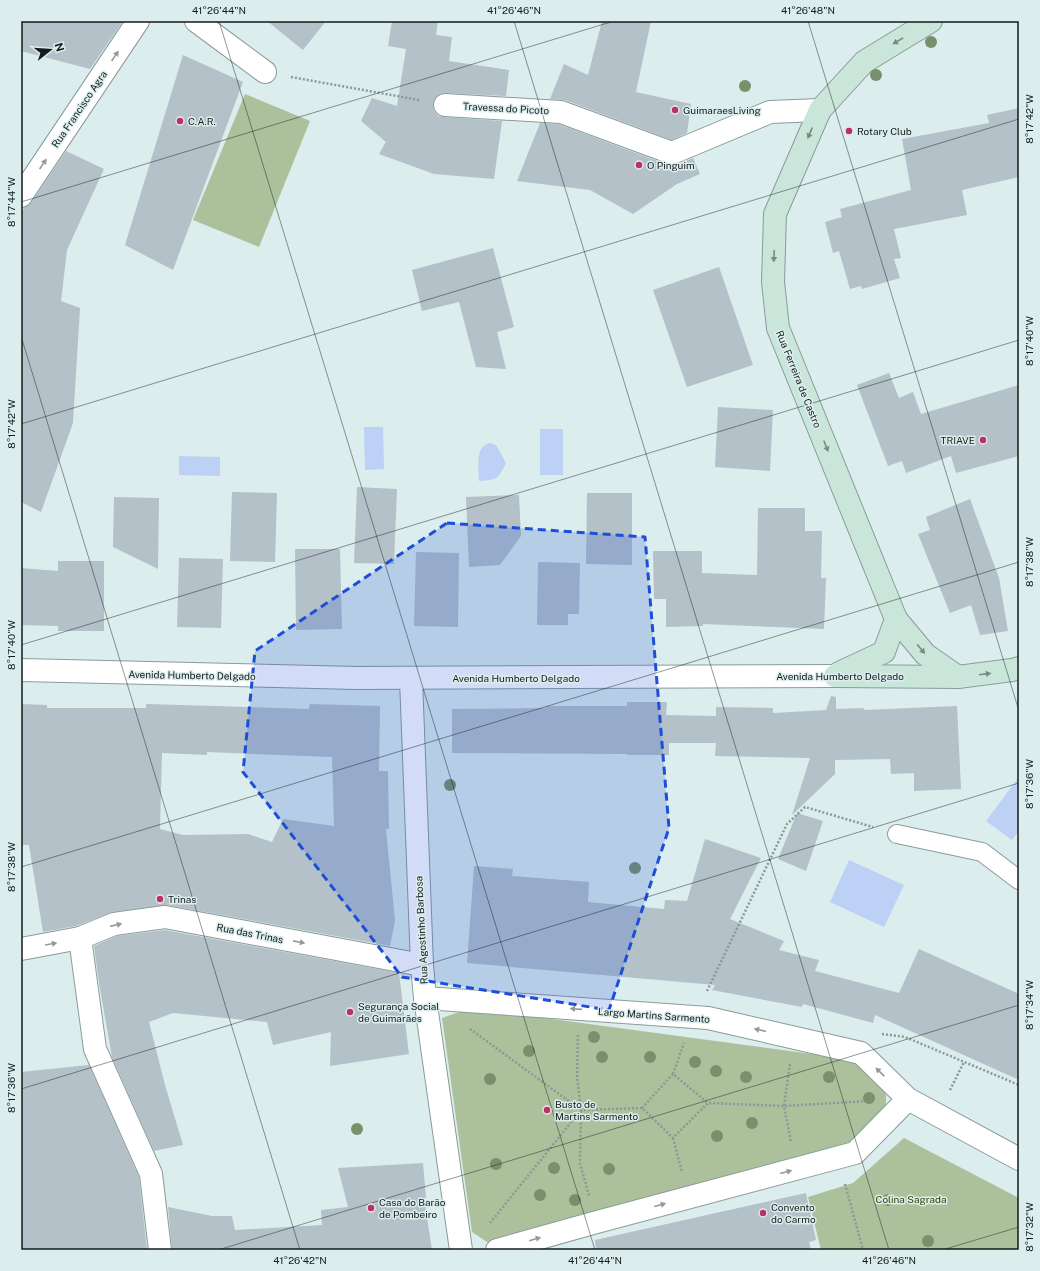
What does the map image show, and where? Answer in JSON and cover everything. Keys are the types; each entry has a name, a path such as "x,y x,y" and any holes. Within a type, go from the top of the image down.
{"street":[{"name":"Rua Francisco Agra","path":"21,196 138,21"},
{"path":"196,21 265,72"},
{"name":"Rua Ferreira de Castro","path":"931,21 864,62 820,110 775,214 773,282 778,328 896,619 925,654 958,677"},
{"name":"Travessa do Picoto","path":"446,105 561,112 672,153 770,112 820,110"},
{"path":"835,676 884,652 896,619"},
{"name":"Avenida Humberto Delgado","path":"21,670 411,679 835,676 958,677 1016,670"},
{"name":"Rua Agostinho Barbosa","path":"411,679 422,965 425,998 460,1240"},
{"name":"Rua das Trinas","path":"21,949 80,938 114,924 165,917 422,965"},
{"path":"80,938 95,1049 152,1174 160,1250"},
{"name":"Largo Martins Sarmento","path":"425,998 708,1018 861,1053 908,1099 1019,1159"},
{"path":"497,1250 855,1153 908,1099"}],"lane":[{"path":"897,834 982,852 1019,880"}],"path":[{"path":"265,72 446,105"},
{"path":"705,995 787,824 805,807 897,834"},
{"path":"579,1009 577,1076 582,1110 580,1163 597,1222"},
{"path":"468,1027 582,1110 642,1108 673,1074 694,1017"},
{"path":"878,1034 905,1037 1019,1085"},
{"path":"794,1038 784,1106 797,1168"},
{"path":"947,1096 964,1062"},
{"path":"673,1074 708,1103 784,1106 908,1099"},
{"path":"673,1138 708,1103"},
{"path":"642,1108 673,1138 689,1198"},
{"path":"460,1240 488,1226 582,1110"},
{"path":"845,1182 863,1250"}],"highlighted area":[{"path":"447,523 645,537 669,828 609,1010 402,977 243,772 255,651"}],"green space":[{"path":"245,94 310,121 259,247 193,220"},
{"path":"470,1008 856,1060 877,1077 886,1095 886,1107 853,1145 487,1242 472,1232 442,1018"},
{"name":"Colina Sagrada","path":"904,1138 1019,1198 1019,1250 821,1250 808,1197 853,1183"}],"water":[{"path":"364,427 383,427 384,469 365,470"},
{"path":"540,429 563,429 563,475 540,475"},
{"path":"490,443 496,445 506,463 496,478 479,481 479,453 485,445"},
{"path":"179,456 220,457 220,476 179,475"},
{"path":"1019,777 1019,831 1012,840 986,821"},
{"path":"849,860 904,885 884,927 830,902"}],"building":[{"path":"21,21 123,21 90,69 21,51"},
{"path":"267,21 326,21 303,50"},
{"path":"392,21 438,21 436,35 452,37 449,61 509,70 506,96 445,93 440,94 435,98 433,104 434,111 438,116 502,121 494,179 434,174 379,154 386,142 361,121 372,98 397,106 406,49 388,46"},
{"path":"602,21 651,21 636,92 691,104 687,133 672,140 565,100 550,99 564,64 588,75"},
{"name":"C.A.R.","path":"183,55 243,82 173,270 125,245"},
{"path":"1019,108 1019,177 962,190 967,215 894,229 901,258 894,259 900,278 862,289 861,286 850,289 839,251 833,253 825,222 842,217 840,209 911,190 902,139 989,123 987,115"},
{"path":"540,123 558,124 668,165 677,165 693,158 700,174 677,184 633,214 590,190 517,181"},
{"path":"66,151 104,169 67,250 61,301 80,308 73,423 41,512 21,502 21,213 24,208 31,203"},
{"path":"493,248 514,327 497,332 506,369 476,367 459,302 422,311 412,270"},
{"path":"719,267 753,365 687,387 653,290"},
{"path":"889,373 899,398 913,392 921,414 1019,385 1019,456 956,473 951,456 906,473 902,461 888,466 857,385"},
{"path":"718,407 773,410 770,471 715,467"},
{"path":"357,487 397,489 394,564 354,563"},
{"path":"232,492 277,493 275,562 230,561"},
{"path":"587,493 632,493 632,565 586,564"},
{"path":"519,495 521,536 500,565 469,567 466,497"},
{"path":"114,497 159,498 158,569 113,547"},
{"path":"970,499 999,578 1008,631 980,635 971,605 950,613 918,534 930,530 926,517"},
{"path":"758,508 805,508 805,531 822,531 821,578 826,578 824,629 703,624 703,626 666,627 666,599 654,599 653,551 702,551 702,573 757,575"},
{"path":"295,549 340,549 342,629 296,630"},
{"path":"416,552 459,553 458,627 414,626"},
{"path":"179,558 223,559 221,628 177,627"},
{"path":"58,561 104,561 104,631 58,631 58,626 21,625 21,568 58,571"},
{"path":"538,562 580,563 579,614 568,614 568,625 537,625"},
{"path":"831,696 836,697 836,709 864,708 864,710 957,706 961,789 914,791 914,773 891,774 890,759 835,760 835,774 792,815 810,758 715,756 716,743 669,743 669,755 452,753 452,709 546,708 545,706 627,706 627,702 667,702 666,715 716,716 716,707 773,708 773,713 826,710"},
{"path":"21,704 47,705 47,708 146,708 146,704 309,709 310,704 380,706 379,771 388,771 389,829 386,829 395,921 390,946 167,905 112,912 76,926 43,932 29,845 21,845","holes":["207,752 332,757 334,826 283,819 272,842 248,834 183,835 160,829 162,753 207,755"]},
{"path":"797,813 823,821 806,871 778,859"},
{"path":"705,839 761,858 730,919 784,941 779,950 819,960 815,971 899,993 919,949 1019,994 1019,1080 875,1015 873,1023 803,1004 802,1007 712,990 715,985 467,963 474,866 513,869 512,876 589,882 588,902 664,909 665,900 687,901"},
{"path":"165,930 399,973 409,1054 330,1066 331,1032 273,1045 267,1022 173,1013 149,1022 165,1085 183,1145 154,1151 112,1057 94,946 117,936"},
{"path":"89,1065 139,1177 147,1250 21,1250 21,1072"},
{"path":"423,1163 426,1198 424,1198 432,1250 172,1250 168,1207 212,1216 232,1216 235,1230 322,1225 321,1210 348,1207 338,1168"},
{"name":"Convento do Carmo","path":"806,1193 816,1240 809,1242 811,1250 596,1250 595,1240"}],"place":[{"name":"GuimaraesLiving","path":"675,110"},
{"name":"C.A.R.","path":"180,121"},
{"name":"Rotary Club","path":"849,131"},
{"name":"O Pinguim","path":"639,165"},
{"name":"TRIAVE","path":"983,440"},
{"name":"Trinas","path":"160,899"},
{"name":"Segurança Social de Guimarães","path":"350,1012"},
{"name":"Busto de Martins Sarmento","path":"547,1110"},
{"name":"Casa do Barão de Pombeiro","path":"371,1208"},
{"name":"Convento do Carmo","path":"763,1213"}]}
